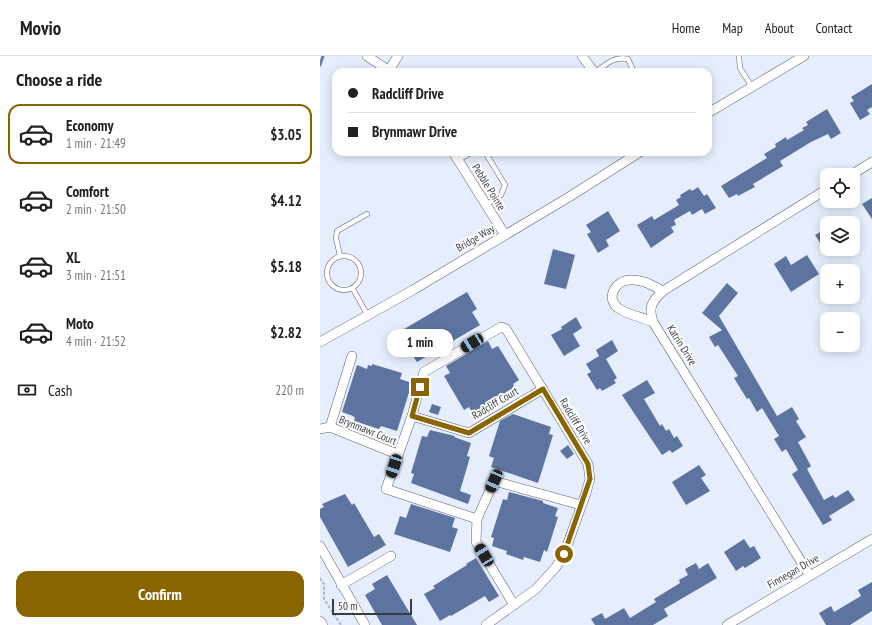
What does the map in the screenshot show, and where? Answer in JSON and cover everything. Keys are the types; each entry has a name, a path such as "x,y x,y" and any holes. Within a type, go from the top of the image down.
{"street":[{"path":"367,56 385,68"},
{"path":"392,68 398,56"},
{"path":"582,56 592,68"},
{"path":"712,111 804,56"},
{"name":"Pebble Pointe","path":"456,156 505,235"},
{"name":"Bridge Way","path":"320,342 368,316 505,235 633,156"},
{"path":"860,169 872,162"},
{"name":"Katrin Drive","path":"810,576 653,322 650,314 653,300 663,290 820,193"},
{"path":"653,322 617,307 613,301 615,285 629,280 649,284 663,290"},
{"name":"Radcliff Drive","path":"412,416 424,372 501,327 506,328 588,464 590,479 564,554 556,567 536,589 486,625"},
{"path":"320,429 330,427 352,356"},
{"name":"Radcliff Court","path":"412,416 469,433 543,389"},
{"path":"412,416 397,454 386,489 477,519"},
{"name":"Brynmawr Court","path":"330,427 397,454"},
{"path":"514,605 476,542 477,519 494,481 581,505"},
{"name":"Finnegan Drive","path":"727,625 872,539"},
{"path":"320,546 365,625"},
{"path":"341,585 391,556"}],"lane":[{"path":"739,56 740,68 752,87"},
{"path":"600,68 608,62 619,57 628,59 632,68"},
{"path":"486,205 501,195 505,185 487,156"},
{"path":"340,256 337,232 367,214"},
{"path":"340,256 351,257 356,260 361,270 360,281 353,289 347,291 336,289 328,280 328,268 335,258 340,256"},
{"path":"353,289 368,316"}],"path":[{"path":"320,578 324,584 324,599 341,625"}],"building":[{"path":"872,84 872,107 867,110 870,114 860,120 850,103 854,101 851,97"},
{"path":"827,109 841,133 831,139 828,134 811,142 780,161 783,166 753,184 755,187 738,196 737,194 729,198 721,186 767,158 764,154 776,147 775,144 786,137 787,140 804,130 802,128 808,125 806,122"},
{"path":"698,187 704,196 707,194 716,208 705,214 702,209 692,215 690,211 674,220 676,225 671,227 674,232 651,248 637,225 652,216 654,220 679,205 676,200 681,197 680,195 690,189 692,191"},
{"path":"872,198 872,219 862,204"},
{"path":"608,211 620,231 606,240 609,246 598,253 587,234 591,232 586,225"},
{"path":"820,232 820,242 815,235"},
{"path":"553,249 575,255 566,289 544,284"},
{"path":"807,255 819,274 791,292 774,264 786,256 791,265"},
{"path":"727,283 738,293 719,316 777,416 792,407 799,419 796,421 806,437 798,442 811,466 807,469 824,500 833,495 835,498 848,490 855,500 829,516 832,520 823,525 792,474 798,470 786,449 782,452 774,439 779,436 762,408 757,412 749,398 747,399 734,378 738,376 718,345 715,347 709,337 722,330 702,313"},
{"path":"467,292 477,309 472,312 480,325 417,362 409,350 403,355 398,346 400,345 394,335"},
{"path":"576,317 582,328 573,334 580,346 564,356 551,335 562,329 561,327"},
{"path":"612,340 618,351 606,359 617,378 614,380 616,383 602,391 600,388 597,390 587,374 591,372 586,364 599,356 596,350"},
{"path":"488,341 492,349 498,346 519,380 513,384 517,391 489,410 488,408 474,416 469,407 464,410 444,376 450,373 446,366"},
{"path":"372,364 402,373 400,379 412,383 397,431 381,426 379,429 354,421 355,418 353,416 342,412 357,365 367,369 368,365 372,366"},
{"path":"647,380 655,393 644,399 660,426 662,424 666,431 669,429 674,438 677,436 683,446 672,453 670,450 662,455 622,395"},
{"path":"432,404 441,407 438,415 429,412"},
{"path":"513,414 551,427 549,434 553,435 538,483 491,467 494,458 489,456 500,421"},
{"path":"430,430 455,436 454,437 471,443 467,456 470,457 460,491 471,495 468,504 411,483 414,474 411,473 422,436 427,437"},
{"path":"568,445 574,454 567,459 560,451"},
{"path":"699,465 706,475 701,478 710,491 686,505 672,482"},
{"path":"509,492 543,501 543,503 558,508 555,516 558,517 547,552 544,550 540,562 524,557 523,560 506,554 507,551 492,546 494,538 491,537 503,499 507,500"},
{"path":"345,494 352,505 354,503 374,537 379,534 386,545 348,567 320,517 320,509 324,507 322,504"},
{"path":"411,504 455,518 452,527 458,529 450,552 394,534 400,516 406,518"},
{"path":"744,539 750,548 754,546 761,558 745,568 743,566 736,571 724,552"},
{"path":"476,558 499,596 489,602 485,596 440,621 424,594 435,588 433,586"},
{"path":"696,563 699,569 708,563 717,578 664,609 668,616 653,625 595,625 591,619 602,613 605,619 624,608 630,618 656,602 654,599 680,583 679,580 688,575 685,569"},
{"path":"387,575 417,625 382,625 365,595 375,589 372,584"},
{"path":"872,582 872,611 850,625 826,625 819,613 831,606 834,612 861,596 858,590"}],"waterway":[{"path":"320,65 323,56"}],"route":[{"path":"420,387 412,416 469,433 543,389 588,464 590,479 564,554"}]}
